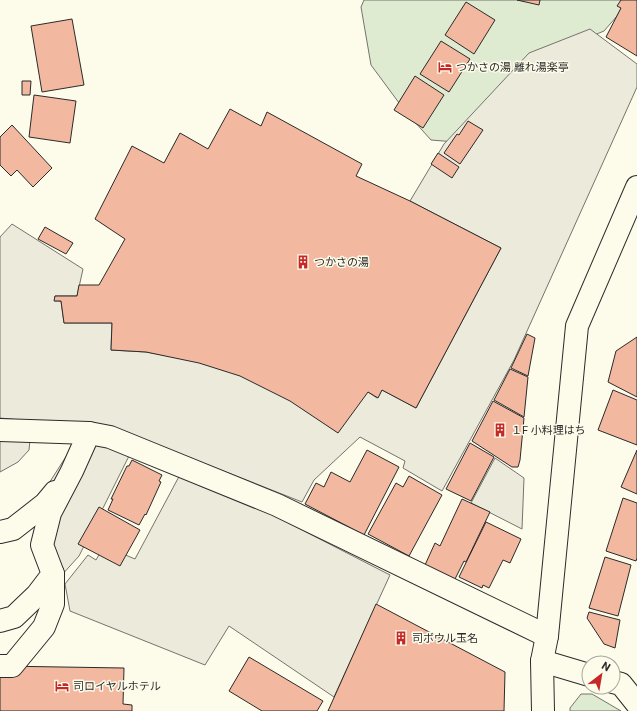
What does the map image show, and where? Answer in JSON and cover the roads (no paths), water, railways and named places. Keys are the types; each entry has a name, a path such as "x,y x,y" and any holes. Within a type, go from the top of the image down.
{"street":[{"path":"543,711 542,661 547,636 577,326 637,188"},
{"path":"0,430 89,432 110,436 277,504 547,636"},
{"path":"0,666 12,666 44,627 53,604 53,574 42,545 50,513 72,471 89,432"},
{"path":"0,532 13,529 45,504 72,471"},
{"path":"0,621 14,617 37,595 53,574"},
{"path":"542,661 581,672"},
{"path":"621,685 637,704"}],"place":[{"name":"つかさの湯 離れ湯楽亭","path":"445,67"},
{"name":"つかさの湯","path":"303,262"},
{"name":"１F 小料理はち","path":"500,430"},
{"name":"司ボウル玉名","path":"401,638"},
{"name":"司ロイヤルホテル","path":"62,686"}]}
